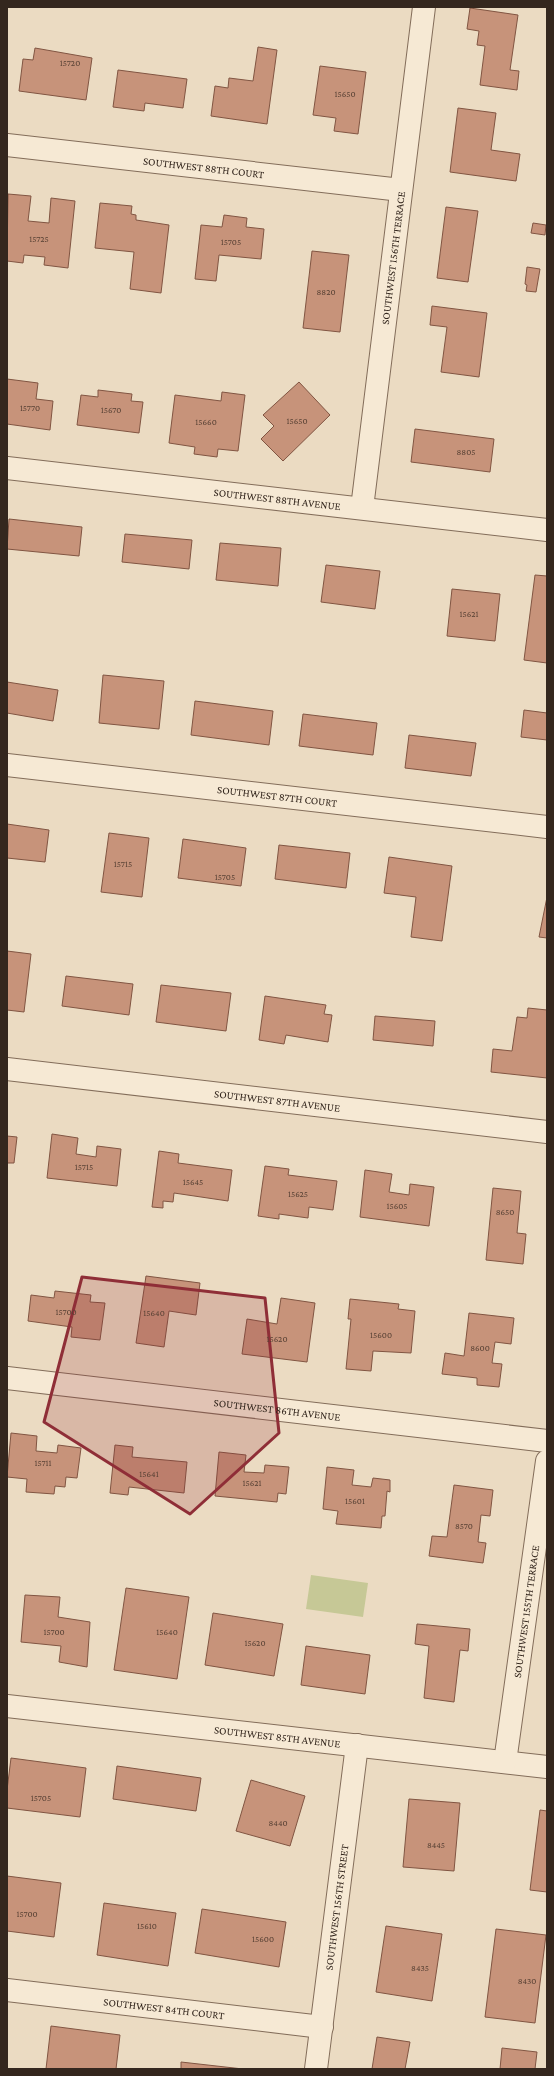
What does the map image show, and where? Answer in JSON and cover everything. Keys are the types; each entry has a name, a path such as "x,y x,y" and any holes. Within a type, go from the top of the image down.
{"street":[{"name":"SOUTHWEST 156TH TERRACE","path":"362,508 424,7"},
{"name":"SOUTHWEST 88TH COURT","path":"7,145 401,190"},
{"name":"SOUTHWEST 88TH AVENUE","path":"7,468 547,530"},
{"name":"SOUTHWEST 87TH COURT","path":"7,765 547,827"},
{"name":"SOUTHWEST 87TH AVENUE","path":"7,1069 547,1132"},
{"name":"SOUTHWEST 86TH AVENUE","path":"7,1378 547,1441"},
{"name":"SOUTHWEST 155TH TERRACE","path":"505,1762 547,1461"},
{"name":"SOUTHWEST 85TH AVENUE","path":"7,1706 547,1767"},
{"name":"SOUTHWEST 156TH STREET","path":"316,2069 357,1745"},
{"name":"SOUTHWEST 84TH COURT","path":"7,1990 322,2027"}],"highlighted area":[{"path":"82,1277 265,1298 279,1433 190,1514 44,1422"}],"green space":[{"path":"311,1575 368,1583 363,1617 306,1609"}],"building":[{"path":"470,8 518,15 510,70 519,71 517,90 480,85 485,46 477,45 479,31 467,29"},
{"path":"258,47 277,50 267,124 211,116 215,86 228,88 229,78 253,81"},
{"path":"35,48 92,58 86,100 19,91 23,59 33,60"},
{"path":"320,66 366,72 358,134 334,131 336,118 313,115"},
{"path":"118,70 187,79 183,108 145,103 144,111 113,107"},
{"path":"458,108 496,113 491,150 520,154 516,181 450,172"},
{"path":"8,194 31,196 28,221 49,223 51,198 75,201 68,268 44,265 45,257 24,255 23,263 7,261"},
{"path":"100,203 132,206 131,214 136,215 136,220 169,225 161,293 130,289 134,252 95,248"},
{"path":"446,207 478,211 468,282 437,278"},
{"path":"224,215 247,218 246,227 264,229 261,259 219,255 216,281 195,279 201,225 222,227"},
{"path":"533,223 546,225 545,235 531,233"},
{"path":"312,251 349,255 340,332 303,328"},
{"path":"527,267 540,269 536,292 526,291 527,285 525,284"},
{"path":"432,306 487,313 479,377 441,372 447,327 430,325"},
{"path":"7,379 38,383 36,399 53,401 50,430 7,424"},
{"path":"299,382 330,415 283,461 261,439 274,426 263,415"},
{"path":"98,390 132,394 131,401 143,402 139,433 77,425 81,395 98,397"},
{"path":"222,392 245,395 238,451 218,449 217,457 194,454 195,447 169,443 175,395 221,401"},
{"path":"415,429 494,439 490,472 411,462"},
{"path":"9,519 82,527 79,556 7,549"},
{"path":"125,534 192,540 189,569 122,562"},
{"path":"220,543 281,548 278,586 216,580"},
{"path":"326,565 380,571 375,609 321,602"},
{"path":"535,575 547,576 547,663 524,660"},
{"path":"452,589 500,594 495,641 447,636"},
{"path":"103,675 164,681 159,729 99,723"},
{"path":"7,682 58,690 53,721 7,713"},
{"path":"195,701 273,711 269,745 191,735"},
{"path":"524,710 547,713 547,740 521,737"},
{"path":"303,714 377,723 373,755 299,746"},
{"path":"409,735 476,743 471,776 405,768"},
{"path":"7,824 49,830 45,862 7,858"},
{"path":"109,833 149,838 142,897 101,892"},
{"path":"183,839 246,848 241,886 178,878"},
{"path":"279,845 350,853 346,888 275,879"},
{"path":"389,857 452,866 442,941 411,937 416,897 384,893"},
{"path":"547,897 547,938 539,937"},
{"path":"7,951 31,954 24,1012 7,1010"},
{"path":"66,976 133,984 129,1015 62,1006"},
{"path":"161,985 231,993 226,1031 156,1022"},
{"path":"265,996 326,1005 324,1014 332,1015 328,1042 286,1035 284,1044 259,1040"},
{"path":"528,1008 547,1010 547,1078 491,1072 493,1049 512,1051 517,1017 527,1018"},
{"path":"375,1016 435,1021 433,1046 373,1040"},
{"path":"52,1134 78,1138 76,1154 96,1157 97,1146 121,1149 117,1186 47,1178"},
{"path":"7,1136 17,1137 14,1163 7,1163"},
{"path":"159,1151 179,1154 178,1163 232,1170 228,1201 174,1193 173,1202 163,1201 163,1208 152,1207"},
{"path":"265,1166 289,1169 288,1175 337,1181 333,1210 309,1207 308,1218 279,1214 279,1219 258,1216"},
{"path":"365,1170 392,1174 389,1192 409,1195 410,1184 434,1187 429,1226 360,1217"},
{"path":"493,1188 521,1191 517,1233 526,1234 523,1264 486,1260"},
{"path":"146,1276 200,1283 196,1315 169,1311 164,1347 136,1343"},
{"path":"55,1291 91,1295 90,1302 105,1303 100,1340 71,1337 72,1327 28,1321 31,1295 54,1298"},
{"path":"281,1298 315,1303 307,1362 242,1354 247,1319 277,1324"},
{"path":"350,1299 399,1304 398,1309 415,1311 411,1353 373,1351 371,1371 346,1369 351,1319 348,1319"},
{"path":"469,1313 514,1318 511,1344 495,1342 492,1363 502,1364 499,1387 477,1385 477,1378 442,1374 445,1353 464,1356"},
{"path":"11,1433 37,1436 36,1451 57,1453 58,1445 81,1448 77,1478 66,1477 65,1487 55,1486 54,1494 26,1492 27,1479 7,1477"},
{"path":"115,1445 133,1447 132,1457 187,1462 184,1493 129,1487 128,1495 110,1493"},
{"path":"219,1452 246,1455 244,1472 264,1473 265,1465 289,1467 286,1494 278,1493 277,1502 215,1496"},
{"path":"327,1467 354,1470 352,1485 371,1487 373,1478 390,1480 390,1492 387,1491 385,1516 382,1516 381,1528 336,1524 338,1511 323,1509"},
{"path":"454,1485 493,1490 490,1516 481,1515 478,1542 486,1543 483,1563 429,1556 432,1536 447,1537"},
{"path":"126,1588 189,1597 177,1679 114,1670"},
{"path":"25,1595 60,1597 58,1617 90,1622 87,1667 59,1662 61,1646 21,1642"},
{"path":"213,1613 283,1624 274,1676 205,1665"},
{"path":"417,1624 470,1629 468,1651 460,1650 454,1702 424,1698 429,1646 415,1644"},
{"path":"306,1646 370,1655 365,1694 301,1685"},
{"path":"11,1758 86,1768 80,1817 7,1808 7,1790"},
{"path":"117,1766 201,1778 196,1811 113,1799"},
{"path":"251,1780 305,1796 290,1846 236,1831"},
{"path":"409,1799 460,1803 454,1871 403,1867"},
{"path":"540,1810 547,1811 547,1892 530,1890"},
{"path":"7,1876 61,1883 54,1937 7,1931"},
{"path":"104,1903 176,1913 168,1966 97,1955"},
{"path":"202,1909 286,1922 279,1967 195,1953"},
{"path":"386,1926 442,1934 432,2001 376,1992"},
{"path":"496,1929 546,1935 535,2023 485,2017"},
{"path":"51,2026 120,2035 116,2069 46,2069"},
{"path":"377,2037 410,2042 405,2069 372,2069"},
{"path":"502,2048 537,2052 535,2069 500,2069"},
{"path":"181,2062 243,2069 181,2069"}]}
